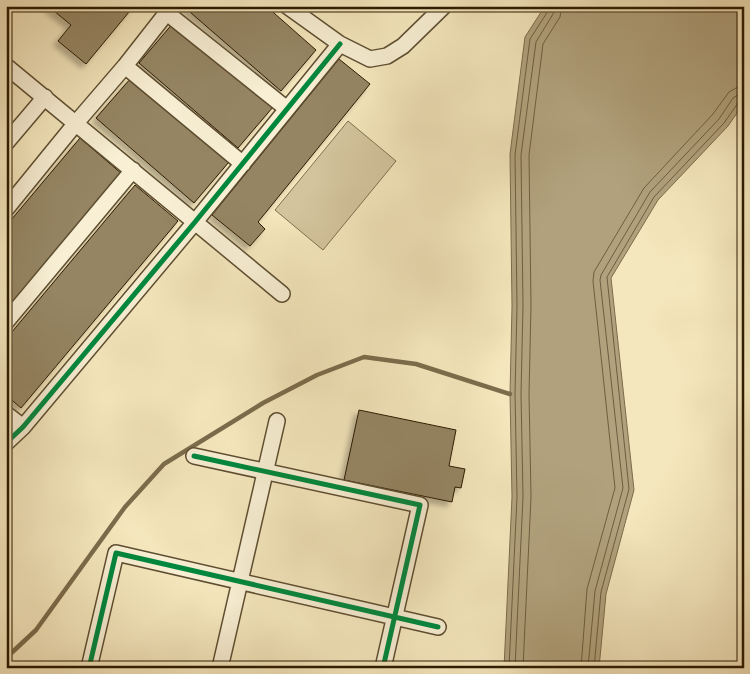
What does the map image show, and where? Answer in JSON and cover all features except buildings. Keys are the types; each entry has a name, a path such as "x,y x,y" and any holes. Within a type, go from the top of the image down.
{"street":[{"path":"287,6 307,12 340,44 370,59 387,56 403,46 444,6"},
{"path":"6,209 169,10 287,109"},
{"path":"6,443 23,427 195,222 340,44"},
{"path":"6,66 282,294"},
{"path":"125,66 243,164"},
{"path":"6,143 44,97"},
{"path":"6,322 133,170"},
{"path":"6,414 23,427"},
{"path":"220,668 277,421"},
{"path":"194,456 420,505 383,668"},
{"path":"89,668 116,553 438,627"}],"shaded area":[{"path":"348,121 396,161 323,250 275,210"}],"water":[{"path":"545,6 744,6 744,103 728,126 658,200 611,278 634,490 606,594 599,668 504,668 512,497 510,154 525,37"}],"waterway":[{"path":"6,658 36,630 125,507 164,464 263,403 317,375 364,357 416,364 510,394"}],"cycle path":[{"path":"6,443 23,427 195,222 340,44"},
{"path":"194,456 420,505 383,668"},
{"path":"89,668 116,553 438,627"}]}
